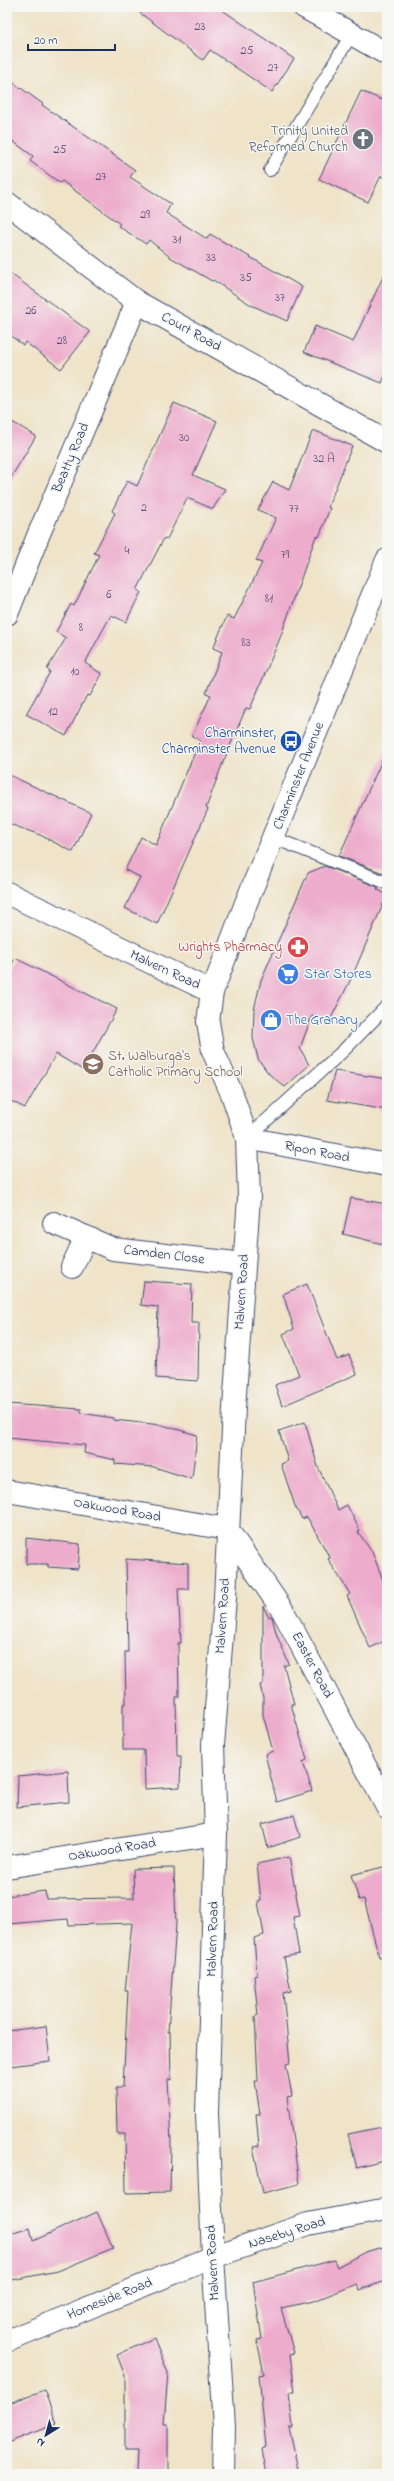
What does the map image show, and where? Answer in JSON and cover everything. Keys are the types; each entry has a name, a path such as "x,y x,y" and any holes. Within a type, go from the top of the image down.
{"street":[{"path":"304,7 351,35 387,54"},
{"name":"Court Road","path":"7,203 137,302 387,442"},
{"name":"Beatty Road","path":"7,614 38,536 137,302"},
{"name":"Charminster Avenue","path":"212,992 387,560"},
{"name":"Malvern Road","path":"7,893 212,992 208,1022 213,1051 232,1094 247,1138 249,1198 227,1529 225,1598 213,1745 216,1834 207,2113 213,2257 224,2426 223,2474"},
{"name":"Ripon Road","path":"247,1138 387,1165"},
{"name":"Camden Close","path":"54,1222 113,1249 244,1264"},
{"path":"72,1267 86,1237"},
{"name":"Oakwood Road","path":"7,1491 227,1529"},
{"name":"Easter Road","path":"227,1529 283,1611 387,1807"},
{"name":"Oakwood Road","path":"7,1867 216,1834"},
{"name":"Naseby Road","path":"213,2257 308,2224 387,2209"},
{"name":"Homeside Road","path":"7,2341 213,2257"}],"lane":[{"path":"270,170 351,35"},
{"path":"274,838 387,884"},
{"path":"247,1138 344,1050 387,1006"}],"building":[{"path":"132,7 218,7 294,59 272,92 210,50 203,60"},
{"path":"7,78 43,104 42,105 135,170 130,177 171,204 166,213 207,239 210,234 302,287 287,321 251,305 213,280 212,281 170,257 149,240 146,244 118,226 120,224 62,181 60,183 30,161 33,156 7,137"},
{"name":"Trinity United Reformed Church","path":"361,91 387,102 387,179 381,176 368,202 319,179"},
{"path":"387,268 387,371 382,383 304,352 315,326 353,342"},
{"path":"7,271 90,332 61,369 25,342 23,345 7,333"},
{"path":"174,403 217,421 193,475 225,489 213,509 187,498 167,539 164,538 137,590 141,592 126,622 111,615 85,663 102,674 90,696 87,695 66,736 26,714 50,672 47,669 66,638 56,632 71,604 74,606 99,555 94,553 115,513 112,511 127,481 137,486"},
{"path":"7,419 36,436 7,484"},
{"path":"313,430 352,446 328,507 330,508 319,537 316,536 280,638 250,709 246,708 222,765 206,808 208,809 157,924 125,908 140,877 125,870 141,837 156,845 200,740 192,736 211,695 206,693 222,652 213,648 227,616 234,619 262,563 256,561 276,518 258,510 273,482 289,490"},
{"path":"387,749 387,864 383,873 339,856"},
{"path":"7,774 91,813 73,852 40,835 7,823"},
{"path":"325,866 378,887 377,889 387,895 351,979 329,1022 312,1016 300,1048 309,1065 285,1087 269,1074 258,1059 253,1038 254,1010 261,980 308,873"},
{"path":"15,958 117,1009 83,1070 56,1054 25,1108 7,1099 7,973"},
{"path":"335,1071 387,1079 387,1110 327,1100"},
{"path":"351,1198 387,1204 387,1245 343,1234"},
{"path":"144,1281 192,1284 191,1323 199,1323 198,1381 156,1378 158,1307 141,1305"},
{"path":"307,1284 337,1360 349,1355 357,1374 282,1406 275,1385 299,1375 283,1334 294,1329 283,1294"},
{"path":"7,1404 81,1409 81,1413 113,1418 113,1420 162,1425 197,1435 192,1479 154,1467 115,1464 115,1460 84,1453 85,1445 7,1438"},
{"path":"305,1422 318,1467 338,1510 347,1505 360,1531 358,1532 372,1552 387,1590 387,1640 370,1648 347,1596 350,1594 328,1559 330,1558 307,1517 302,1519 295,1506 281,1464 288,1461 279,1431"},
{"path":"26,1538 80,1544 78,1569 48,1567 48,1564 26,1564"},
{"path":"126,1559 188,1563 188,1589 178,1589 181,1643 178,1643 179,1697 176,1697 177,1756 181,1756 180,1787 145,1789 144,1750 123,1750 123,1704 126,1704 125,1652 128,1652"},
{"path":"263,1606 268,1616 272,1617 277,1636 289,1664 284,1666 294,1704 291,1704 307,1760 303,1762 312,1791 277,1802 265,1754 273,1751 263,1715 263,1698 260,1685 263,1684"},
{"path":"68,1771 69,1802 17,1807 18,1776"},
{"path":"294,1815 300,1837 268,1848 262,1824"},
{"path":"289,1857 300,1916 293,1917 299,1954 284,1957 291,1991 283,1993 290,2063 286,2064 292,2096 287,2097 299,2184 263,2193 253,2147 259,2146 256,2114 260,2114 255,2081 258,2081 255,2016 258,2015 254,1976 257,1975 254,1938 264,1935 258,1902 261,1901 257,1864"},
{"path":"387,1866 387,1956 379,1957 364,1899 359,1900 351,1875"},
{"path":"174,1868 176,1924 168,2032 170,2032 171,2080 168,2079 171,2143 170,2192 126,2193 125,2134 117,2134 116,2087 123,2087 128,1991 125,1991 132,1923 69,1925 68,1919 7,1924 7,1896 45,1891 46,1899 134,1898 133,1869"},
{"path":"46,2026 50,2061 10,2066 7,2031"},
{"path":"387,2126 387,2160 357,2168 348,2134"},
{"path":"97,2212 113,2248 58,2271 7,2281 7,2235 30,2228 33,2241"},
{"path":"387,2246 387,2280 360,2290 357,2284 314,2301 281,2308 294,2353 290,2354 295,2392 289,2392 293,2428 289,2428 299,2474 266,2474 261,2449 266,2447 259,2375 264,2374 257,2340 262,2339 253,2282 334,2260 337,2267 365,2252"},
{"path":"154,2338 168,2373 164,2424 168,2424 168,2474 136,2474 137,2450 125,2450 125,2376 117,2355"},
{"path":"44,2390 57,2424 7,2443 7,2404"}],"place":[{"name":"Trinity United Reformed Church","path":"363,139"},
{"name":"Charminster, Charminster Avenue","path":"291,741"},
{"name":"Wrights Pharmacy","path":"298,947"},
{"name":"Star Stores","path":"288,974"},
{"name":"The Granary","path":"271,1020"},
{"name":"St. Walburga's Catholic Primary School","path":"93,1064"}]}
